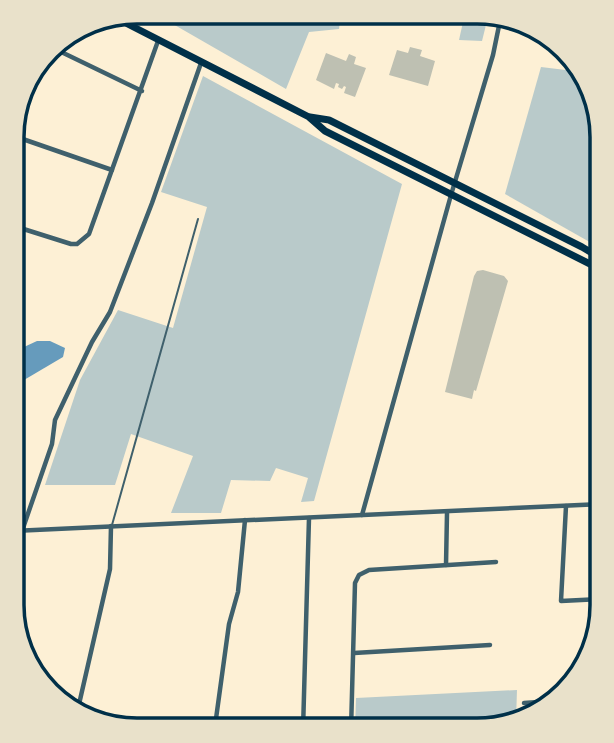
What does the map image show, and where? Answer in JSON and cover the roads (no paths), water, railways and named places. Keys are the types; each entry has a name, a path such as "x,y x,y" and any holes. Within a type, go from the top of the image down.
{"highway":[{"path":"129,25 309,117 325,131 590,264"},
{"path":"309,117 330,120 590,252"}],"street":[{"path":"362,515 499,27"},
{"path":"24,229 71,244 77,244 89,234 159,41"},
{"path":"63,53 142,91"},
{"path":"24,525 52,444 55,420 92,342 110,312 201,63"},
{"path":"24,139 112,170"},
{"path":"24,531 589,505"},
{"path":"566,506 561,601 589,600"},
{"path":"446,565 447,513"},
{"path":"303,718 309,518"},
{"path":"216,718 229,624 238,592 245,520"},
{"path":"80,702 110,569 111,526"},
{"path":"351,718 355,583 359,575 369,570 496,562"},
{"path":"354,653 490,645"},
{"path":"524,703 534,702"}],"lane":[{"path":"111,526 198,219"}],"water":[{"path":"37,341 50,341 65,348 63,357 24,380 24,347"}]}
